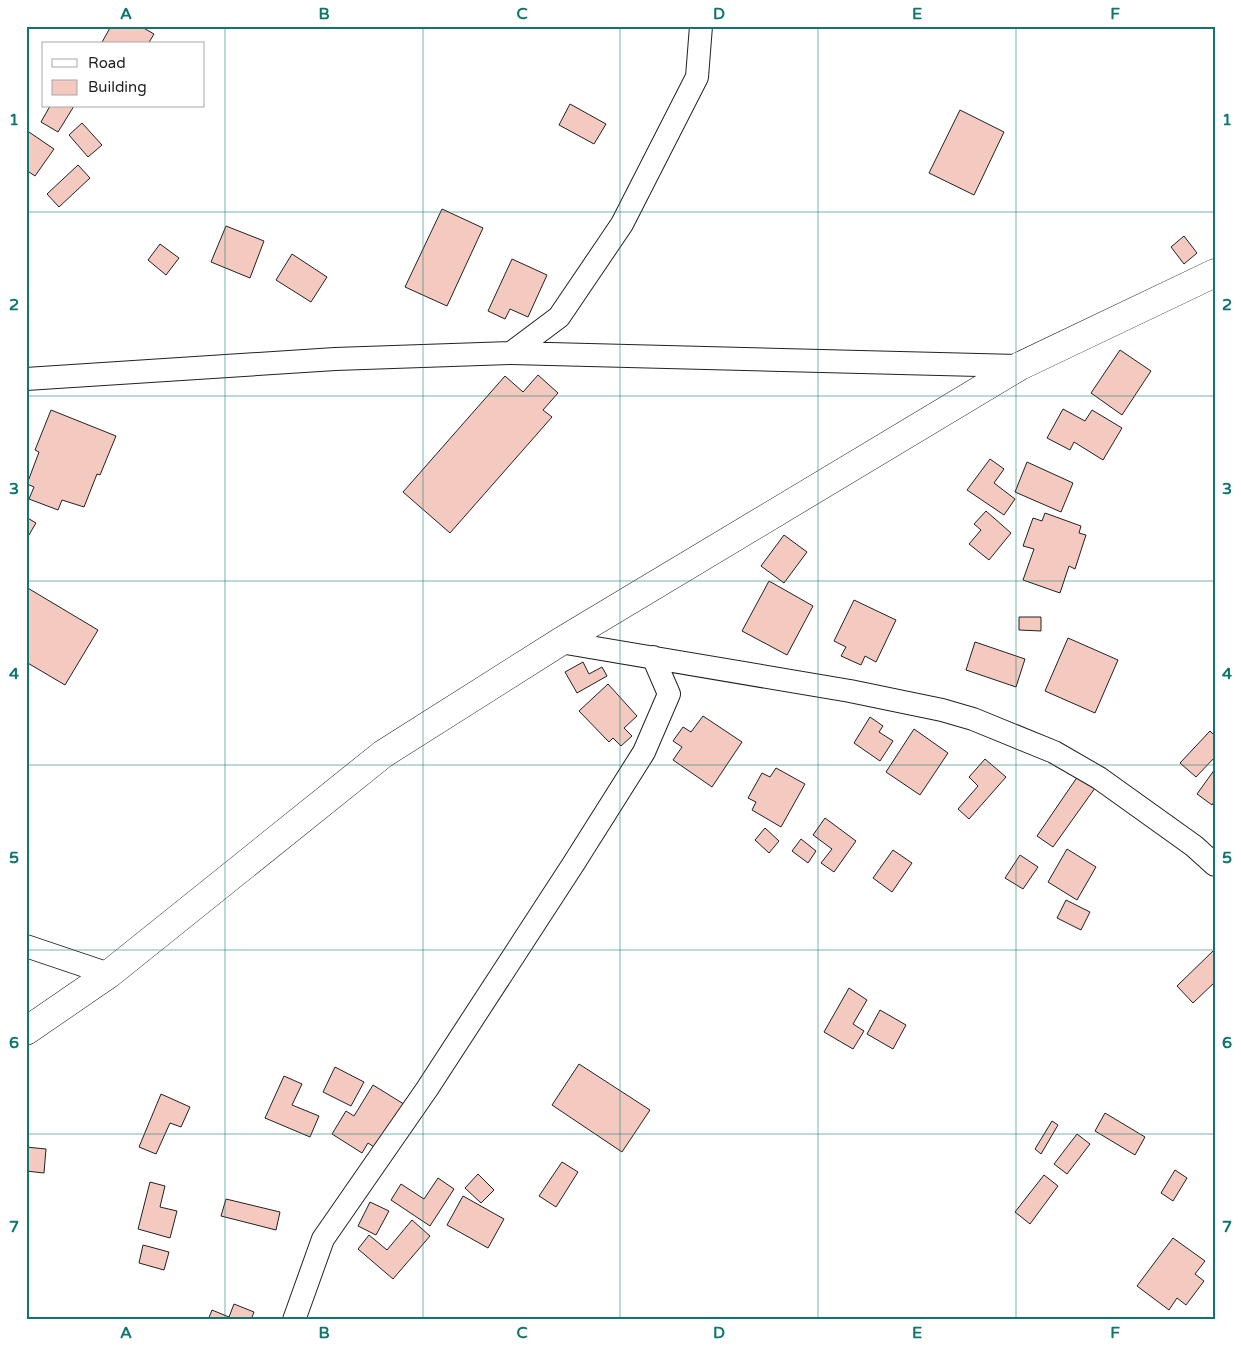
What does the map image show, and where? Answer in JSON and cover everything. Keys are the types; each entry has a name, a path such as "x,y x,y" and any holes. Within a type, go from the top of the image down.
{"main road":[{"path":"26,1031 109,974 383,754 560,642 1020,366 1215,273"}],"street":[{"path":"511,353 559,317 622,224 697,77 701,26"},
{"path":"26,379 334,359 511,353 1020,366"},
{"path":"560,642 850,691 942,710 973,719 1054,752 1099,778 1194,846 1215,865"},
{"path":"294,1320 323,1239 427,1088 644,752 669,694 653,657"},
{"path":"26,946 109,974"}],"building":[{"path":"111,26 140,26 154,34 149,42 102,42"},
{"path":"570,104 606,124 594,144 559,125"},
{"path":"49,108 73,108 58,132 41,122"},
{"path":"960,110 1004,132 974,195 929,173"},
{"path":"82,123 102,145 88,157 69,135"},
{"path":"26,130 54,149 35,176 26,170"},
{"path":"78,165 90,178 59,207 47,194"},
{"path":"442,209 483,228 447,306 405,287"},
{"path":"226,226 264,241 250,278 211,262"},
{"path":"1184,236 1197,253 1184,264 1171,247"},
{"path":"160,244 179,258 166,275 148,260"},
{"path":"292,254 327,277 311,302 276,280"},
{"path":"512,259 547,275 528,317 510,309 505,319 488,311"},
{"path":"1120,350 1151,371 1122,415 1091,393"},
{"path":"538,375 558,393 543,410 552,417 450,533 403,492 505,376 523,392"},
{"path":"1063,409 1085,421 1092,410 1122,428 1103,460 1074,442 1070,450 1047,438"},
{"path":"51,410 116,436 100,475 97,474 84,507 62,500 58,510 29,499 34,487 27,484 39,452 35,450"},
{"path":"990,459 1004,469 994,483 1015,499 1004,515 967,490"},
{"path":"1027,462 1073,483 1061,512 1015,492"},
{"path":"986,511 1011,533 989,560 969,544 981,530 974,524"},
{"path":"1045,513 1081,526 1079,533 1086,535 1075,569 1069,566 1060,593 1023,580 1034,549 1023,546 1033,518 1042,521"},
{"path":"26,517 36,523 26,540"},
{"path":"784,535 807,552 784,583 761,566"},
{"path":"769,581 813,606 787,655 742,631"},
{"path":"26,587 98,630 65,685 26,662"},
{"path":"854,600 896,620 876,662 865,656 861,665 841,656 846,647 834,641"},
{"path":"1019,617 1041,617 1041,631 1019,630"},
{"path":"1068,638 1118,660 1095,713 1045,691"},
{"path":"975,642 1025,659 1016,687 966,670"},
{"path":"583,662 589,674 602,667 607,676 577,693 565,672"},
{"path":"608,684 637,716 624,728 632,736 621,746 613,738 609,742 579,711"},
{"path":"703,716 742,742 712,787 673,760 682,747 673,741 683,727 691,732"},
{"path":"870,717 883,726 879,732 893,741 880,761 854,743"},
{"path":"914,729 948,753 920,795 886,772"},
{"path":"1210,731 1215,736 1215,757 1196,777 1180,763"},
{"path":"985,759 1006,777 969,819 958,809 978,786 969,777"},
{"path":"776,768 805,784 781,827 752,810 756,802 748,798 762,773 770,777"},
{"path":"1215,769 1215,800 1212,805 1197,794"},
{"path":"1078,776 1095,788 1053,847 1037,836"},
{"path":"825,818 856,841 834,872 821,863 832,849 813,835"},
{"path":"765,828 779,841 769,853 755,840"},
{"path":"801,839 816,851 808,863 792,851"},
{"path":"1067,849 1096,867 1077,900 1048,882"},
{"path":"893,850 912,863 892,892 873,878"},
{"path":"1020,855 1038,867 1023,889 1005,878"},
{"path":"1066,900 1090,912 1081,930 1057,918"},
{"path":"1213,951 1215,953 1215,982 1193,1003 1177,986"},
{"path":"849,988 867,1000 853,1024 864,1031 853,1049 824,1032"},
{"path":"880,1010 906,1025 893,1049 867,1034"},
{"path":"579,1064 650,1110 622,1152 552,1105"},
{"path":"335,1067 364,1082 351,1106 323,1092"},
{"path":"284,1076 302,1084 292,1105 319,1116 310,1137 265,1118"},
{"path":"373,1085 407,1106 380,1151 368,1143 362,1153 332,1134 346,1111 354,1116"},
{"path":"161,1094 190,1107 181,1127 170,1123 156,1154 139,1147"},
{"path":"1105,1113 1145,1137 1135,1155 1095,1131"},
{"path":"1052,1121 1058,1125 1041,1154 1035,1149"},
{"path":"1077,1134 1090,1144 1067,1174 1054,1164"},
{"path":"26,1147 46,1149 44,1173 26,1171"},
{"path":"562,1162 578,1172 556,1207 539,1196"},
{"path":"1175,1170 1187,1178 1173,1201 1161,1193"},
{"path":"478,1174 494,1190 481,1203 465,1188"},
{"path":"1044,1175 1058,1186 1030,1224 1015,1212"},
{"path":"438,1178 454,1189 430,1226 391,1200 401,1184 424,1199"},
{"path":"150,1182 165,1186 160,1207 177,1211 170,1238 138,1229"},
{"path":"463,1196 504,1219 488,1248 447,1225"},
{"path":"226,1199 280,1212 276,1230 221,1216"},
{"path":"370,1202 389,1211 376,1235 358,1226"},
{"path":"412,1220 430,1236 393,1279 358,1249 369,1235 387,1250"},
{"path":"1173,1238 1205,1261 1195,1274 1204,1281 1186,1305 1177,1298 1169,1310 1137,1286"},
{"path":"143,1245 169,1252 164,1270 139,1263"},
{"path":"234,1304 254,1312 251,1320 208,1320 212,1310 229,1317"}]}
